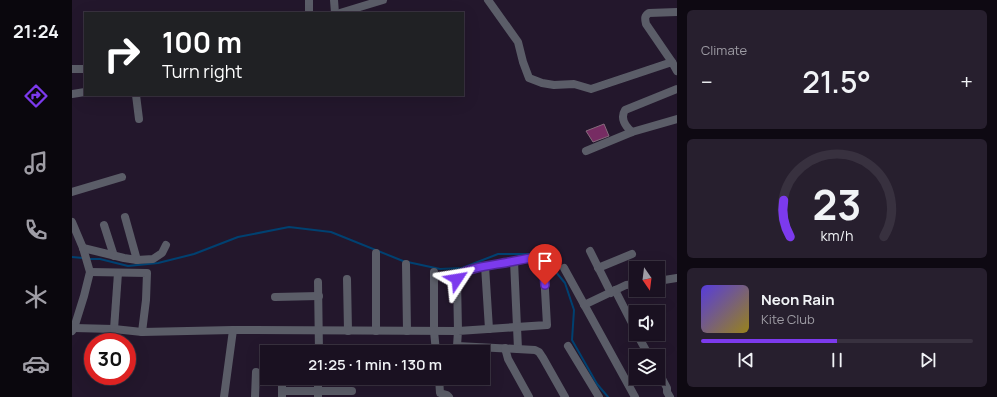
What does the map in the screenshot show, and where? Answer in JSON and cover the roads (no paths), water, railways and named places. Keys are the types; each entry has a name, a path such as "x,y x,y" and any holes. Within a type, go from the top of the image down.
{"street":[{"path":"309,0 309,12"},
{"path":"334,0 335,12"},
{"path":"343,12 368,2 383,0"},
{"path":"488,0 518,42 522,62 529,78 542,83 554,85 574,84 591,89 672,62"},
{"path":"677,12 650,13 646,15 645,18 646,24 677,71"},
{"path":"72,69 84,69"},
{"path":"632,132 623,121 623,114 625,110 677,89"},
{"path":"72,94 84,92"},
{"path":"136,96 139,119"},
{"path":"586,151 632,132 677,119"},
{"path":"72,192 122,177"},
{"path":"125,217 137,260"},
{"path":"72,222 90,270 73,330 114,329 142,332 233,330 458,331 547,325 543,255 485,266 461,273 457,276 458,331 457,346 535,350 539,352 566,397"},
{"path":"104,225 114,256"},
{"path":"83,248 137,260 153,259 162,253 166,245"},
{"path":"590,251 598,268 629,319"},
{"path":"376,253 376,331"},
{"path":"598,268 632,254"},
{"path":"514,261 518,349"},
{"path":"406,264 407,331"},
{"path":"485,266 489,329"},
{"path":"564,268 635,397"},
{"path":"90,270 118,273 147,273 146,300 142,332"},
{"path":"434,272 435,345"},
{"path":"114,329 118,273"},
{"path":"665,280 677,278"},
{"path":"348,279 348,331"},
{"path":"318,282 319,345"},
{"path":"584,305 629,285"},
{"path":"275,297 319,296"},
{"path":"224,397 233,330"},
{"path":"568,346 595,396"},
{"path":"505,348 508,359 529,397"},
{"path":"255,397 256,372"},
{"path":"665,384 670,397"},
{"path":"439,385 440,393 449,397"},
{"path":"282,394 318,394 352,391"}],"waterway":[{"path":"89,259 100,259 128,266 158,263 194,254 238,237 289,227 331,232 403,261 440,269 462,268 498,254 535,254"},
{"path":"72,257 83,258"},
{"path":"546,260 565,283 574,310 572,340 597,384 608,397"}]}
